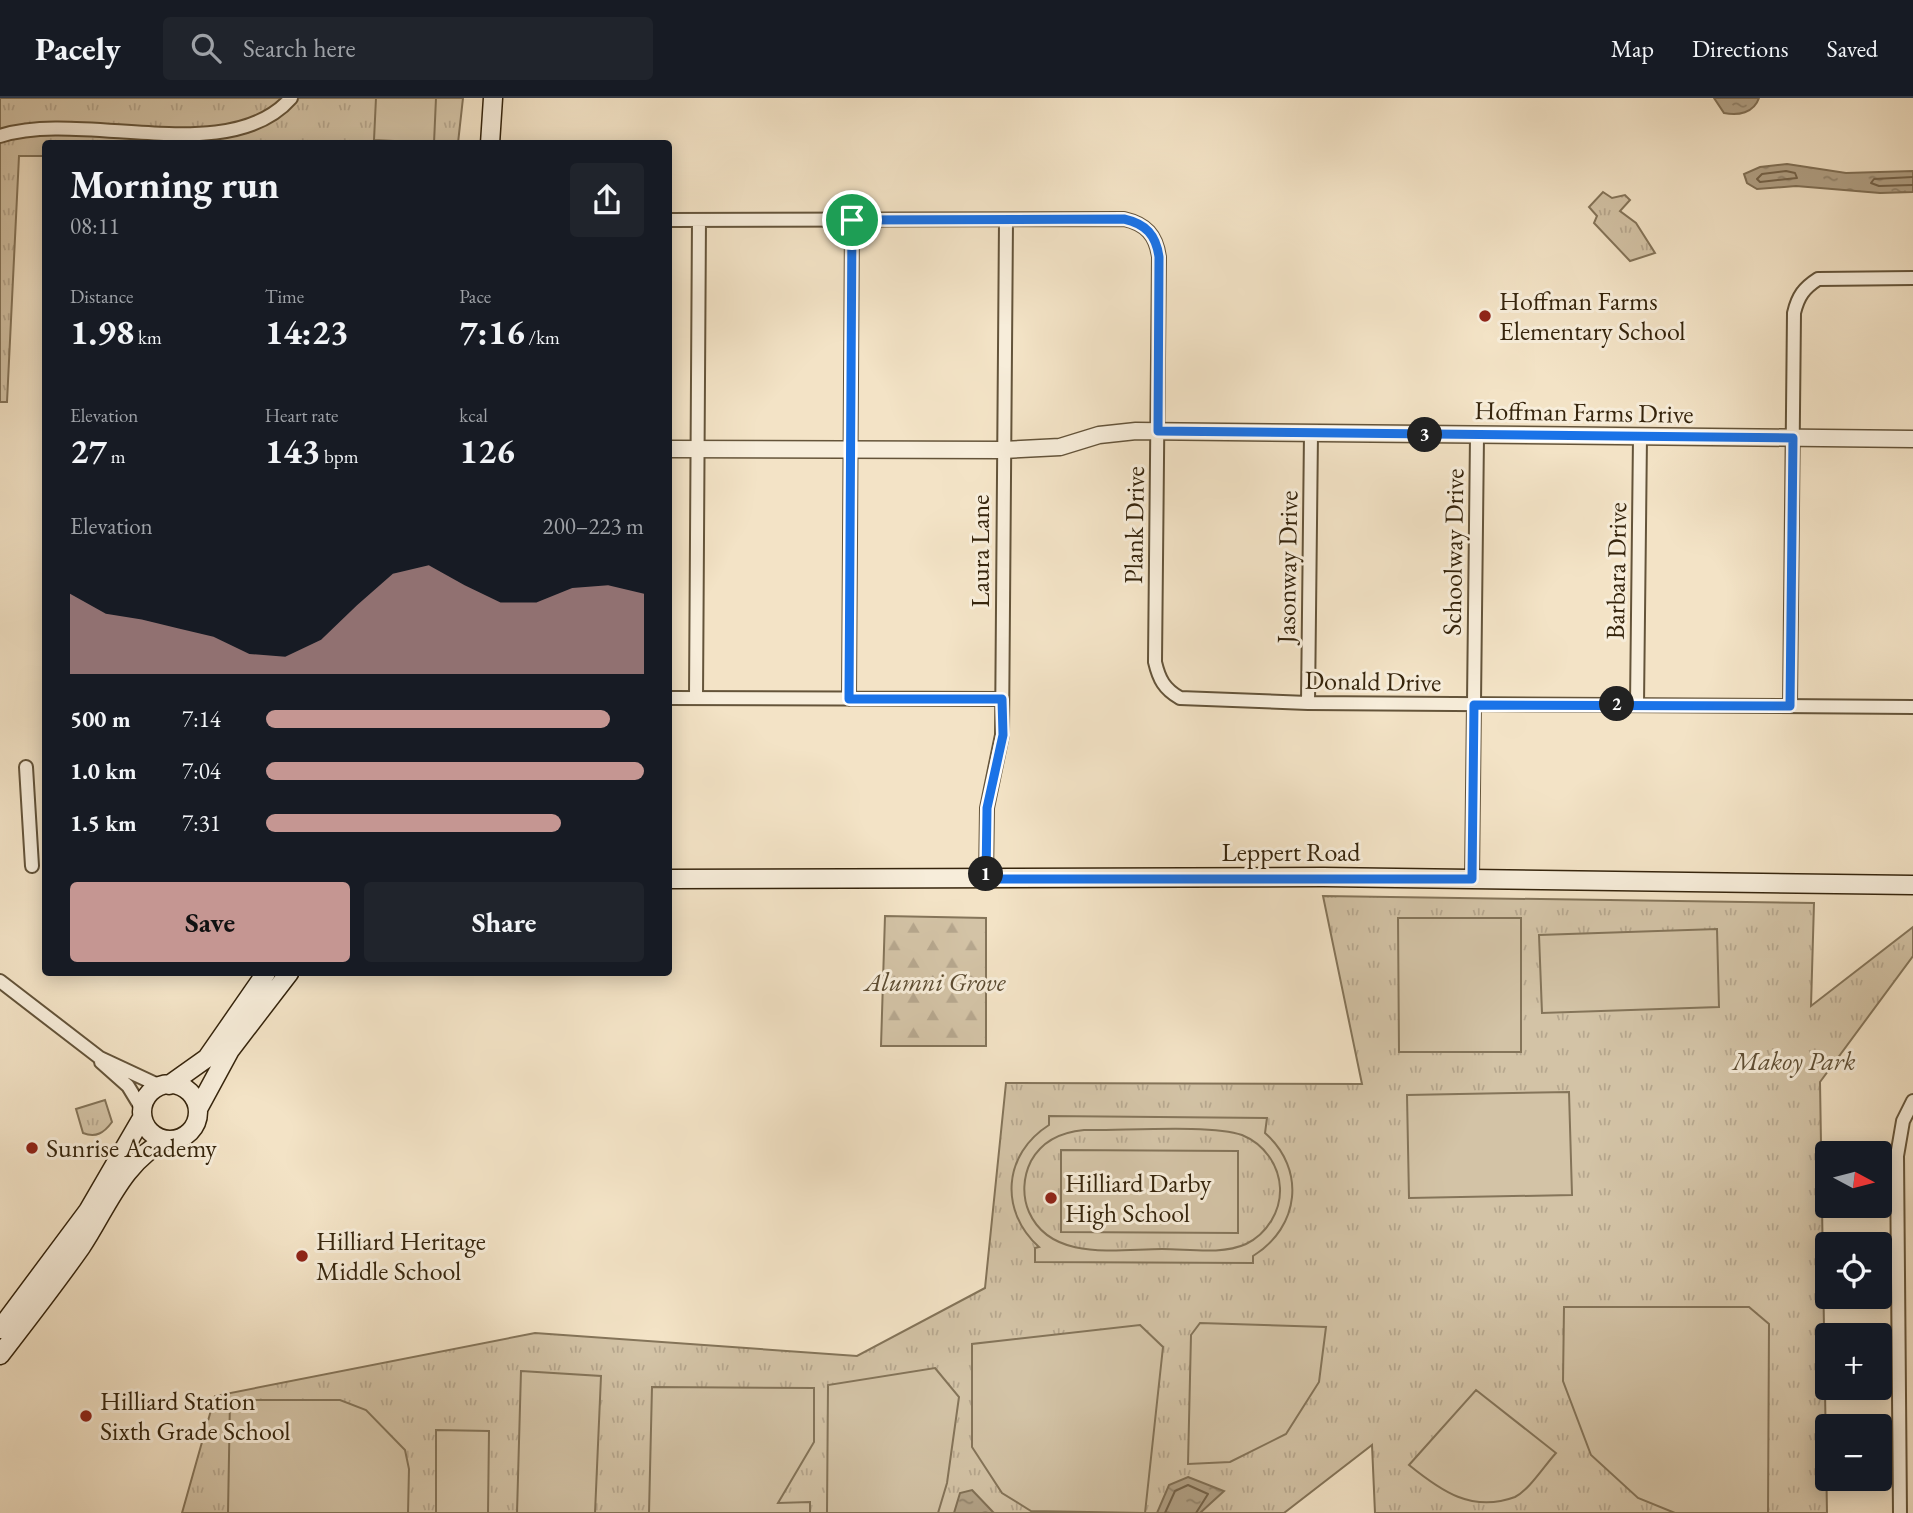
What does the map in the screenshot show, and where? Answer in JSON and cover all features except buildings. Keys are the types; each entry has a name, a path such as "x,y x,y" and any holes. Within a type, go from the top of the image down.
{"main road":[{"path":"490,140 493,98"},
{"name":"Leppert Road","path":"672,879 1472,879 1913,885"},
{"path":"0,1329 88,1211 142,1113 149,1093 207,1058 264,976"},
{"path":"0,1355 81,1247 130,1167 153,1146 187,1135 194,1128 198,1109 230,1050 287,976"},
{"path":"165,1085 190,1093 198,1109"},
{"path":"142,1113 152,1134 167,1140"}],"street":[{"path":"0,136 32,131 226,132 271,116 291,98"},
{"name":"Plank Drive","path":"1006,221 1124,219 1138,223 1149,231 1157,243 1155,662 1159,679 1169,692"},
{"path":"672,220 1006,221"},
{"path":"696,698 699,220"},
{"path":"849,699 852,220"},
{"name":"Laura Lane","path":"986,879 987,808 1003,735 1006,221"},
{"path":"1790,706 1794,313 1797,299 1806,287 1818,279 1913,278"},
{"name":"Hoffman Farms Drive","path":"672,449 1003,450 1059,447 1099,435 1158,431 1913,439"},
{"name":"Jasonway Drive","path":"1308,703 1311,433"},
{"name":"Schoolway Drive","path":"1472,879 1477,436"},
{"name":"Barbara Drive","path":"1637,704 1640,438"},
{"name":"Donald Drive","path":"1169,692 1192,700 1308,703 1913,706"},
{"path":"672,698 1002,699"},
{"path":"26,767 32,866"},
{"path":"31,819 42,819"},
{"path":"0,981 100,1058 165,1085"},
{"path":"100,1058 103,1066 128,1086 142,1113"},
{"path":"1900,1513 1906,1457 1898,1233 1898,1147 1903,1121 1913,1101"},
{"path":"1898,1233 1913,1233"}],"green space":[{"path":"0,98 463,98 458,140 42,140 42,156 19,156 7,402 0,402"},
{"path":"376,98 436,98 434,140 374,140"},
{"path":"1603,192 1612,198 1625,195 1630,200 1620,211 1636,223 1655,253 1630,261 1594,223 1597,216 1589,207"},
{"name":"Makoy Park","path":"1323,896 1814,903 1811,1006 1913,927 1913,956 1820,1082 1821,1141 1815,1141 1815,1218 1822,1218 1822,1232 1815,1232 1815,1309 1824,1309 1824,1323 1815,1323 1815,1400 1825,1400 1825,1414 1815,1414 1815,1491 1827,1491 1827,1513 1375,1513 1372,1445 1284,1513 182,1513 215,1396 535,1333 857,1356 985,1288 1006,1083 1362,1084"},
{"name":"Alumni Grove","path":"885,916 986,918 986,1046 881,1046"},
{"path":"1398,918 1521,918 1521,1052 1399,1052"},
{"path":"1717,929 1719,1007 1542,1013 1539,935"},
{"path":"1569,1092 1572,1195 1409,1198 1407,1095"},
{"path":"105,1100 112,1122 99,1134 83,1133 76,1109"},
{"path":"1049,1116 1267,1118 1265,1133 1278,1147 1292,1180 1288,1214 1269,1244 1253,1256 1253,1263 1035,1262 1035,1248 1039,1247 1026,1233 1017,1217 1012,1200 1012,1183 1022,1151 1049,1125","holes":["1188,1129 1242,1135 1257,1144 1269,1156 1277,1171 1280,1197 1275,1213 1266,1228 1254,1240 1226,1249 1106,1250 1069,1246 1053,1239 1039,1228 1029,1212 1024,1186 1028,1167 1041,1148 1060,1135 1084,1130"]},
{"path":"1061,1150 1238,1151 1238,1233 1061,1232"},
{"path":"1564,1307 1749,1307 1769,1324 1768,1513 1675,1513 1638,1498 1591,1455 1563,1381"},
{"path":"1200,1323 1326,1327 1319,1382 1286,1434 1230,1462 1188,1464 1191,1335"},
{"path":"1140,1325 1163,1347 1145,1513 1031,1511 1002,1493 972,1447 972,1344"},
{"path":"935,1368 959,1397 947,1483 938,1513 827,1513 828,1385"},
{"path":"521,1371 601,1376 595,1513 517,1513"},
{"path":"652,1387 814,1388 814,1442 778,1503 810,1502 810,1513 649,1513"},
{"path":"1476,1390 1556,1453 1531,1483 1515,1497 1499,1501 1471,1501 1445,1491 1409,1465"},
{"path":"230,1400 340,1400 366,1410 405,1450 409,1469 408,1513 228,1513"},
{"path":"436,1430 489,1431 488,1513 436,1513"}],"water":[{"path":"1714,98 1759,98 1749,110 1735,114 1724,113"},
{"path":"1787,164 1846,173 1913,171 1913,192 1880,193 1796,186 1757,189 1747,183 1744,174 1760,167"},
{"path":"1188,1477 1224,1491 1200,1513 1157,1513 1169,1485"},
{"path":"972,1490 994,1513 954,1513 960,1493"}],"place":[{"name":"Hoffman Farms Elementary School","path":"1485,316"},
{"name":"Sunrise Academy","path":"32,1148"},
{"name":"Hilliard Darby High School","path":"1051,1198"},
{"name":"Hilliard Heritage Middle School","path":"302,1256"},
{"name":"Hilliard Station Sixth Grade School","path":"86,1416"}],"route":[{"path":"1124,219 1138,223 1149,231 1157,243 1159,257 1158,431 1793,438 1790,706 1474,705 1472,879 986,879 987,808 1003,735 1002,699 849,699 852,220 1124,219"}]}
